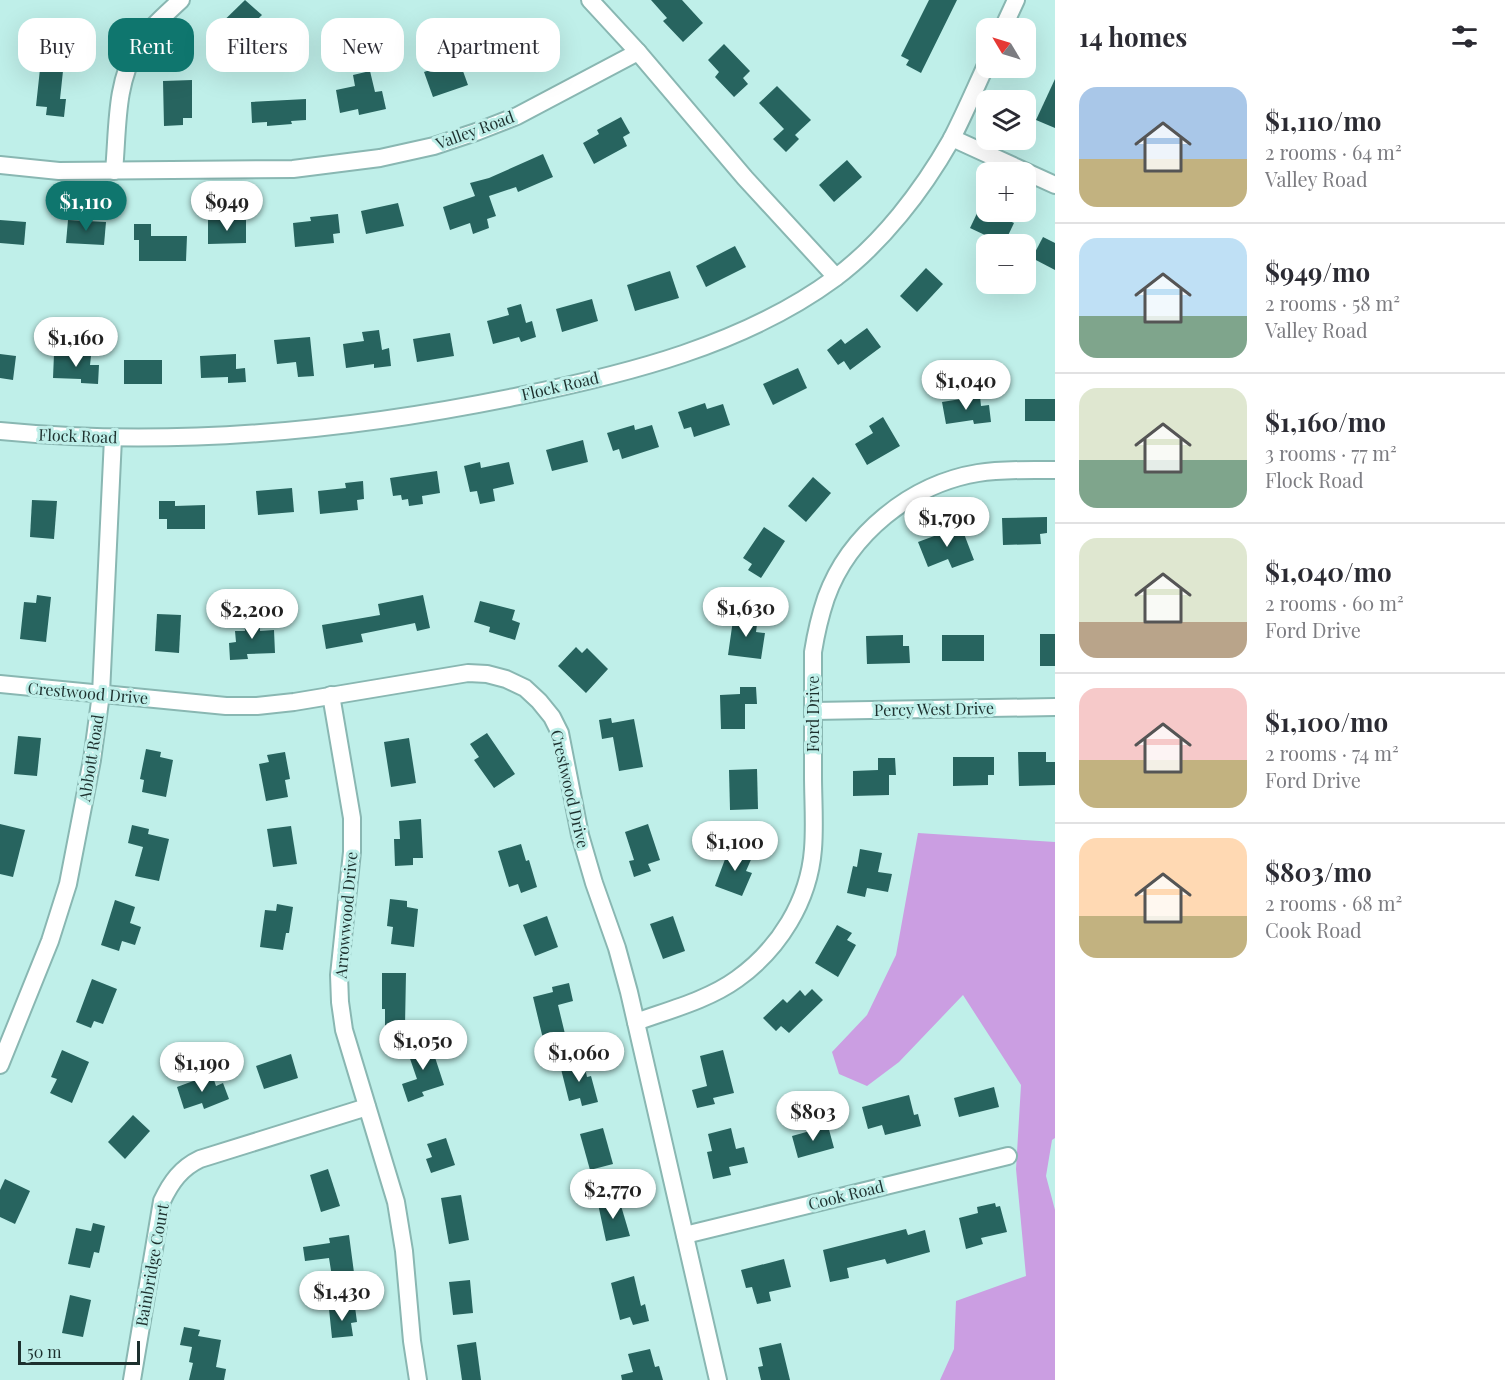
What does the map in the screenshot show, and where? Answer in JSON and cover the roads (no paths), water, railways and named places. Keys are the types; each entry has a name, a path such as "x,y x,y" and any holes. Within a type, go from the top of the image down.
{"street":[{"path":"114,171 120,90 127,68 137,47 149,30 181,0"},
{"path":"590,0 638,52 745,178 836,277"},
{"path":"1008,18 1016,0"},
{"name":"Valley Road","path":"0,165 59,171 293,169 337,165 391,156 444,142 517,116 638,52"},
{"name":"Flock Road","path":"0,431 113,438 197,436 296,430 416,415 556,388 629,370 738,334 780,312 836,277 890,225 932,171 952,138 980,78"},
{"path":"952,138 1055,185"},
{"name":"Abbott Road","path":"0,1065 50,940 68,884 92,760 101,694 113,438"},
{"name":"Ford Drive","path":"636,1022 711,994 735,981 774,945 792,919 803,893 813,849 813,652 817,627 826,597 838,572 856,546 877,523 899,505 949,480 1000,470 1055,470"},
{"name":"Crestwood Drive","path":"0,684 226,706 257,706 468,673 487,674 506,679 525,688 539,701 552,717 560,733 580,835 616,948 636,1022 718,1380"},
{"name":"Arrowwood Drive","path":"331,695 352,818 352,852 339,975 340,1002 344,1030 396,1202 404,1251 418,1380"},
{"name":"Percy West Drive","path":"813,711 1055,707"},
{"name":"Bainbridge Court","path":"132,1380 162,1201 170,1184 180,1172 200,1159 366,1107"},
{"name":"Cook Road","path":"685,1235 1008,1156"}]}
